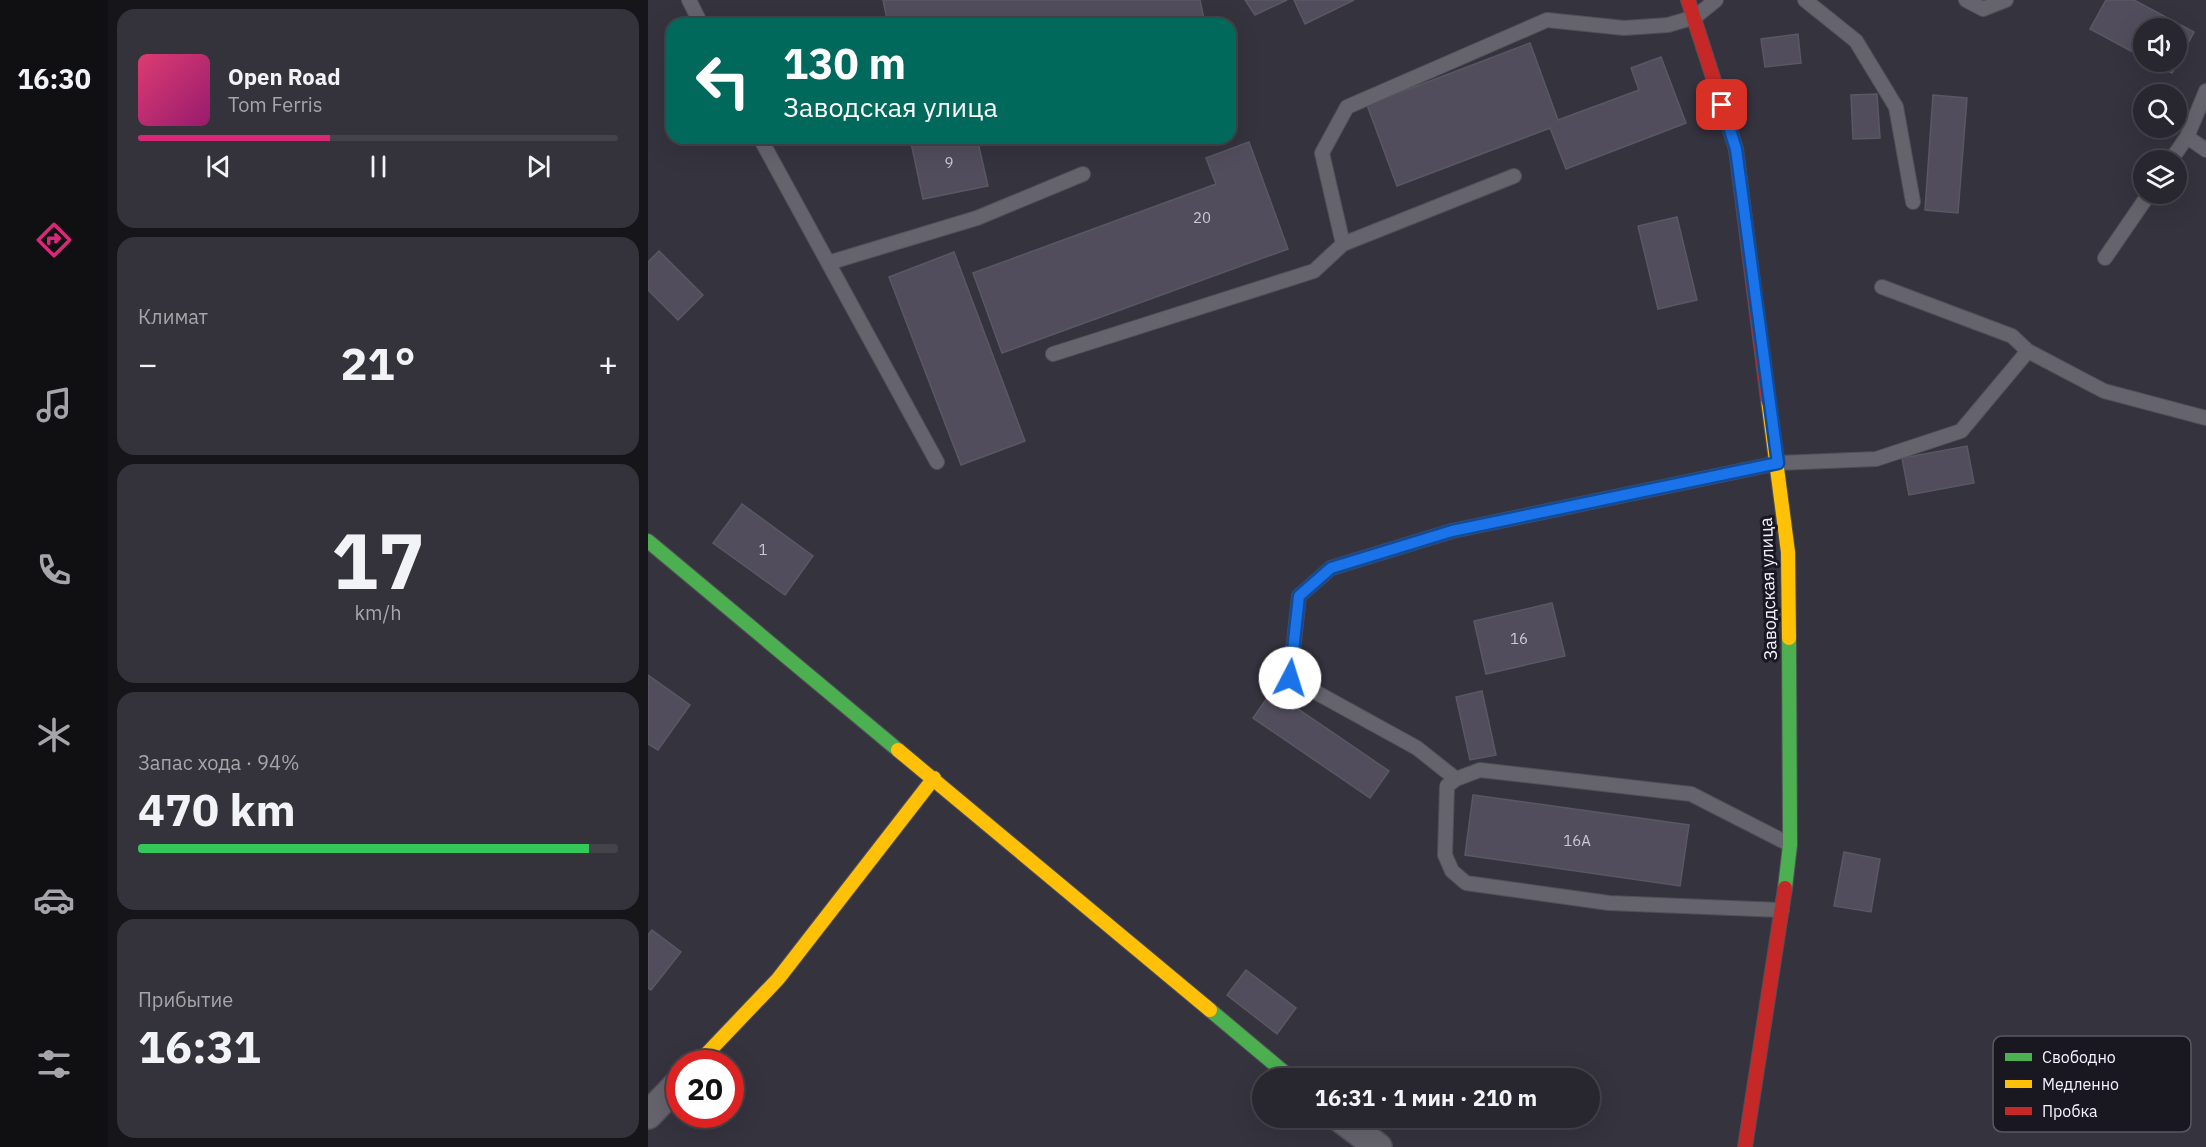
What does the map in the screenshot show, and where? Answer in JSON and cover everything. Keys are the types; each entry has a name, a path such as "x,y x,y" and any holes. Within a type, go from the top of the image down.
{"street":[{"name":"Заводская улица","path":"1688,0 1736,149 1788,552 1790,845 1745,1147"},
{"path":"648,541 1278,1068"},
{"path":"710,1050 778,979 934,778"},
{"path":"648,1115 666,1096"},
{"path":"1353,1128 1378,1147"}],"lane":[{"path":"688,0 698,18"},
{"path":"1343,244 1322,153 1347,107 1547,20 1624,28 1668,25 1695,16 1716,0"},
{"path":"1805,0 1856,41 1896,107 1913,201"},
{"path":"1966,0 1983,9 2006,0"},
{"path":"2206,91 2187,137 2206,150"},
{"path":"763,144 938,462"},
{"path":"828,263 977,218 1083,174"},
{"path":"1053,354 1314,271 1343,244 1514,176"},
{"path":"2105,258 2142,204"},
{"path":"1882,286 2012,336 2028,351 2104,391 2206,418"},
{"path":"1456,779 1417,748 1290,678 1299,596 1331,568 1452,531 1778,463 1876,459 1961,431 2028,351"},
{"path":"1782,910 1609,903 1466,883 1452,872 1446,855 1447,786 1456,779 1480,770 1691,794 1790,845"}],"building":[{"path":"883,0 1200,0 1204,18 887,18"},
{"path":"1245,0 1287,0 1255,15"},
{"path":"1294,0 1354,0 1305,24"},
{"path":"2106,0 2134,0 2168,18 2133,18 2133,52 2090,29"},
{"path":"2187,28 2194,32 2187,45"},
{"path":"1798,34 1801,63 1765,67 1761,39"},
{"path":"1530,43 1558,120 1639,90 1631,68 1661,57 1686,123 1566,169 1550,128 1397,186 1367,105"},
{"path":"1877,94 1880,138 1853,139 1851,95"},
{"path":"1933,95 1967,98 1958,213 1925,210"},
{"path":"1249,142 1288,249 1002,353 973,273 1216,184 1206,158"},
{"path":"911,144 978,144 988,186 923,199"},
{"path":"1677,217 1697,300 1658,309 1638,226"},
{"path":"659,251 703,295 678,320 648,290 648,262"},
{"path":"954,252 1025,441 961,465 889,277"},
{"path":"1967,446 1974,483 1909,495 1902,458"},
{"path":"742,504 813,556 785,595 713,543"},
{"path":"1552,603 1565,656 1486,674 1474,621"},
{"path":"648,675 690,705 658,750 648,744"},
{"path":"1272,691 1389,771 1370,798 1253,718"},
{"path":"1482,691 1496,755 1470,760 1456,697"},
{"path":"1473,795 1689,825 1680,886 1465,855"},
{"path":"1844,852 1880,859 1871,912 1834,906"},
{"path":"652,930 681,952 651,990 648,988 648,935"},
{"path":"1246,970 1296,1008 1277,1034 1227,995"}],"traffic: fast":[{"path":"648,541 898,750"},
{"path":"1785,888 1790,845 1789,638"},
{"path":"1210,1010 1279,1068"}],"traffic: slow":[{"path":"1768,400 1788,552 1789,638"},
{"path":"898,750 1210,1010"},
{"path":"710,1050 778,979 934,778"}],"traffic: jam":[{"path":"1688,0 1736,149 1768,400"},
{"path":"1745,1147 1785,888"}],"route":[{"path":"1290,678 1299,596 1331,568 1452,531 1778,463 1736,149 1722,105"}]}
